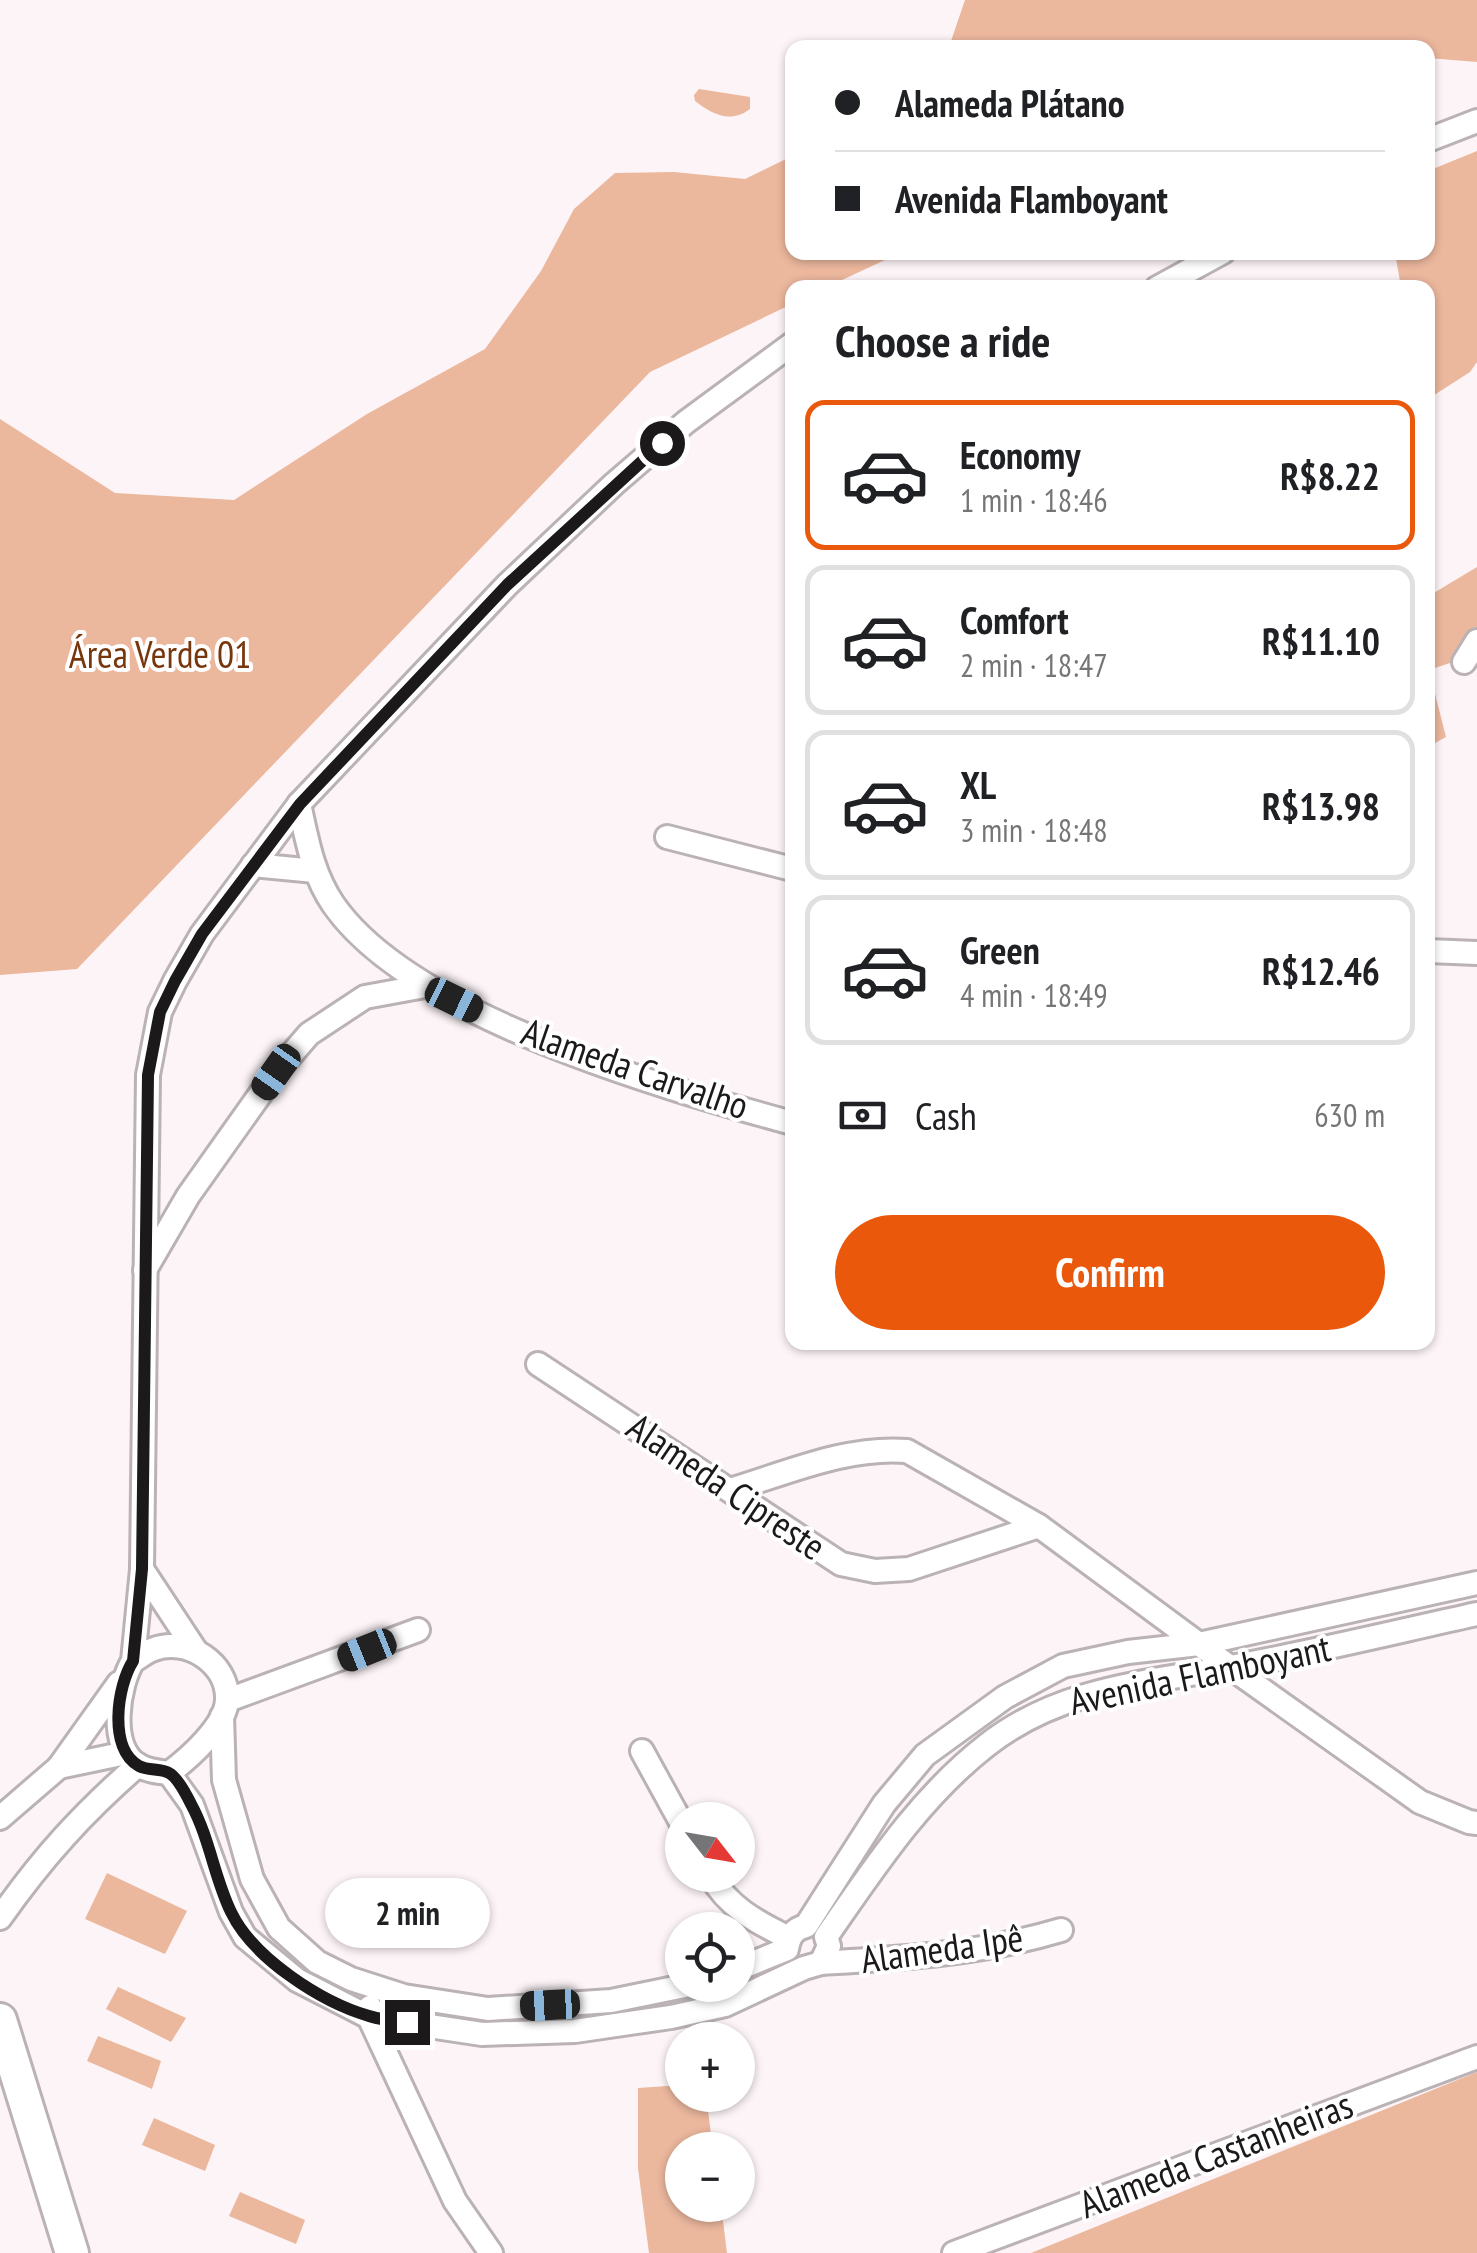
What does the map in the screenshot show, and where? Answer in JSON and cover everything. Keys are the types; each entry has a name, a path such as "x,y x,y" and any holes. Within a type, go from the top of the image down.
{"main road":[{"path":"0,2020 72,2253"}],"street":[{"path":"1435,137 1477,121"},
{"path":"1172,280 1208,260"},
{"path":"132,1759 118,1722 142,1569 148,1075 160,1012 202,934 300,804 507,585 614,484 725,392 785,349"},
{"path":"1464,662 1477,641"},
{"path":"253,866 314,870 300,804"},
{"path":"667,836 785,866"},
{"name":"Alameda Carvalho","path":"314,870 344,916 382,954 425,986 483,1014 685,1094 785,1120"},
{"path":"1435,951 1477,953"},
{"path":"364,997 382,954"},
{"path":"145,1270 188,1196 276,1072 309,1034 364,997 425,986"},
{"path":"146,1187 188,1196"},
{"name":"Alameda Cipreste","path":"538,1364 841,1564 874,1570 909,1569 1039,1526"},
{"path":"730,1490 856,1453 907,1451 1039,1526 1420,1802 1477,1822"},
{"path":"142,1569 196,1651 222,1675 224,1780 252,1879 279,1928 317,1962 404,1996 488,2009 610,2002 665,1990"},
{"name":"Avenida Flamboyant","path":"802,1938 884,1804 924,1755 989,1708 1063,1666 1128,1652 1198,1644 1477,1583"},
{"name":"Avenida Flamboyant","path":"802,1938 942,1785 990,1743 1056,1705 1120,1684 1230,1668 1477,1614"},
{"path":"1292,1624 1300,1652"},
{"path":"169,1773 199,1748 225,1708 418,1630"},
{"path":"0,1818 59,1767 129,1667 155,1648 176,1646 196,1651"},
{"path":"642,1751 670,1802"},
{"path":"0,1918 39,1862 132,1759"},
{"path":"59,1767 132,1759 169,1773 192,1805 231,1912 245,1937 297,1980 369,2016 482,2034 576,2031 725,2005 813,1966"},
{"path":"720,1892 754,1921 802,1938"},
{"name":"Alameda Ipê","path":"813,1966 950,1955 1008,1946 1061,1930"},
{"path":"802,1938 790,1958 813,1966"},
{"path":"755,1961 802,1938"},
{"name":"Avenida Flamboyant","path":"802,1938 827,1956 813,1966"},
{"path":"371,1986 369,2016 454,2200 490,2253"},
{"name":"Alameda Castanheiras","path":"954,2253 1477,2057"}],"green space":[{"path":"965,0 1477,0 1477,62 1435,59 1435,40 951,40"},
{"path":"699,89 750,97 750,109 735,116 715,113 695,101"},
{"path":"1477,151 1477,362 1470,372 1435,394 1435,280 1400,280 1396,260 1435,260 1435,168"},
{"name":"Área Verde 01","path":"785,159 785,260 885,260 842,280 785,280 785,307 650,372 77,969 0,975 0,419 115,493 234,500 367,414 485,349 541,271 574,209 615,173 674,172 745,179"},
{"path":"1477,567 1477,654 1435,668 1435,592"},
{"path":"1435,694 1446,737 1435,743"},
{"path":"107,1873 187,1911 165,1954 85,1919"},
{"path":"118,1987 186,2018 171,2042 106,2009"},
{"path":"98,2036 161,2061 152,2089 87,2061"},
{"path":"1477,2072 1477,2253 1031,2253"},
{"path":"665,2086 665,2112 708,2112 711,2132 665,2132 665,2222 723,2222 727,2253 649,2253 638,2168 638,2088"},
{"path":"154,2118 215,2145 205,2171 142,2145"},
{"path":"240,2192 305,2220 296,2244 229,2216"}],"route":[{"path":"407,2022 369,2016 331,2000 297,1980 245,1937 231,1912 192,1805 169,1773 138,1765 126,1753 118,1722 120,1694 133,1661 142,1569 148,1075 160,1012 175,981 202,934 300,804 507,585 662,443"}]}
